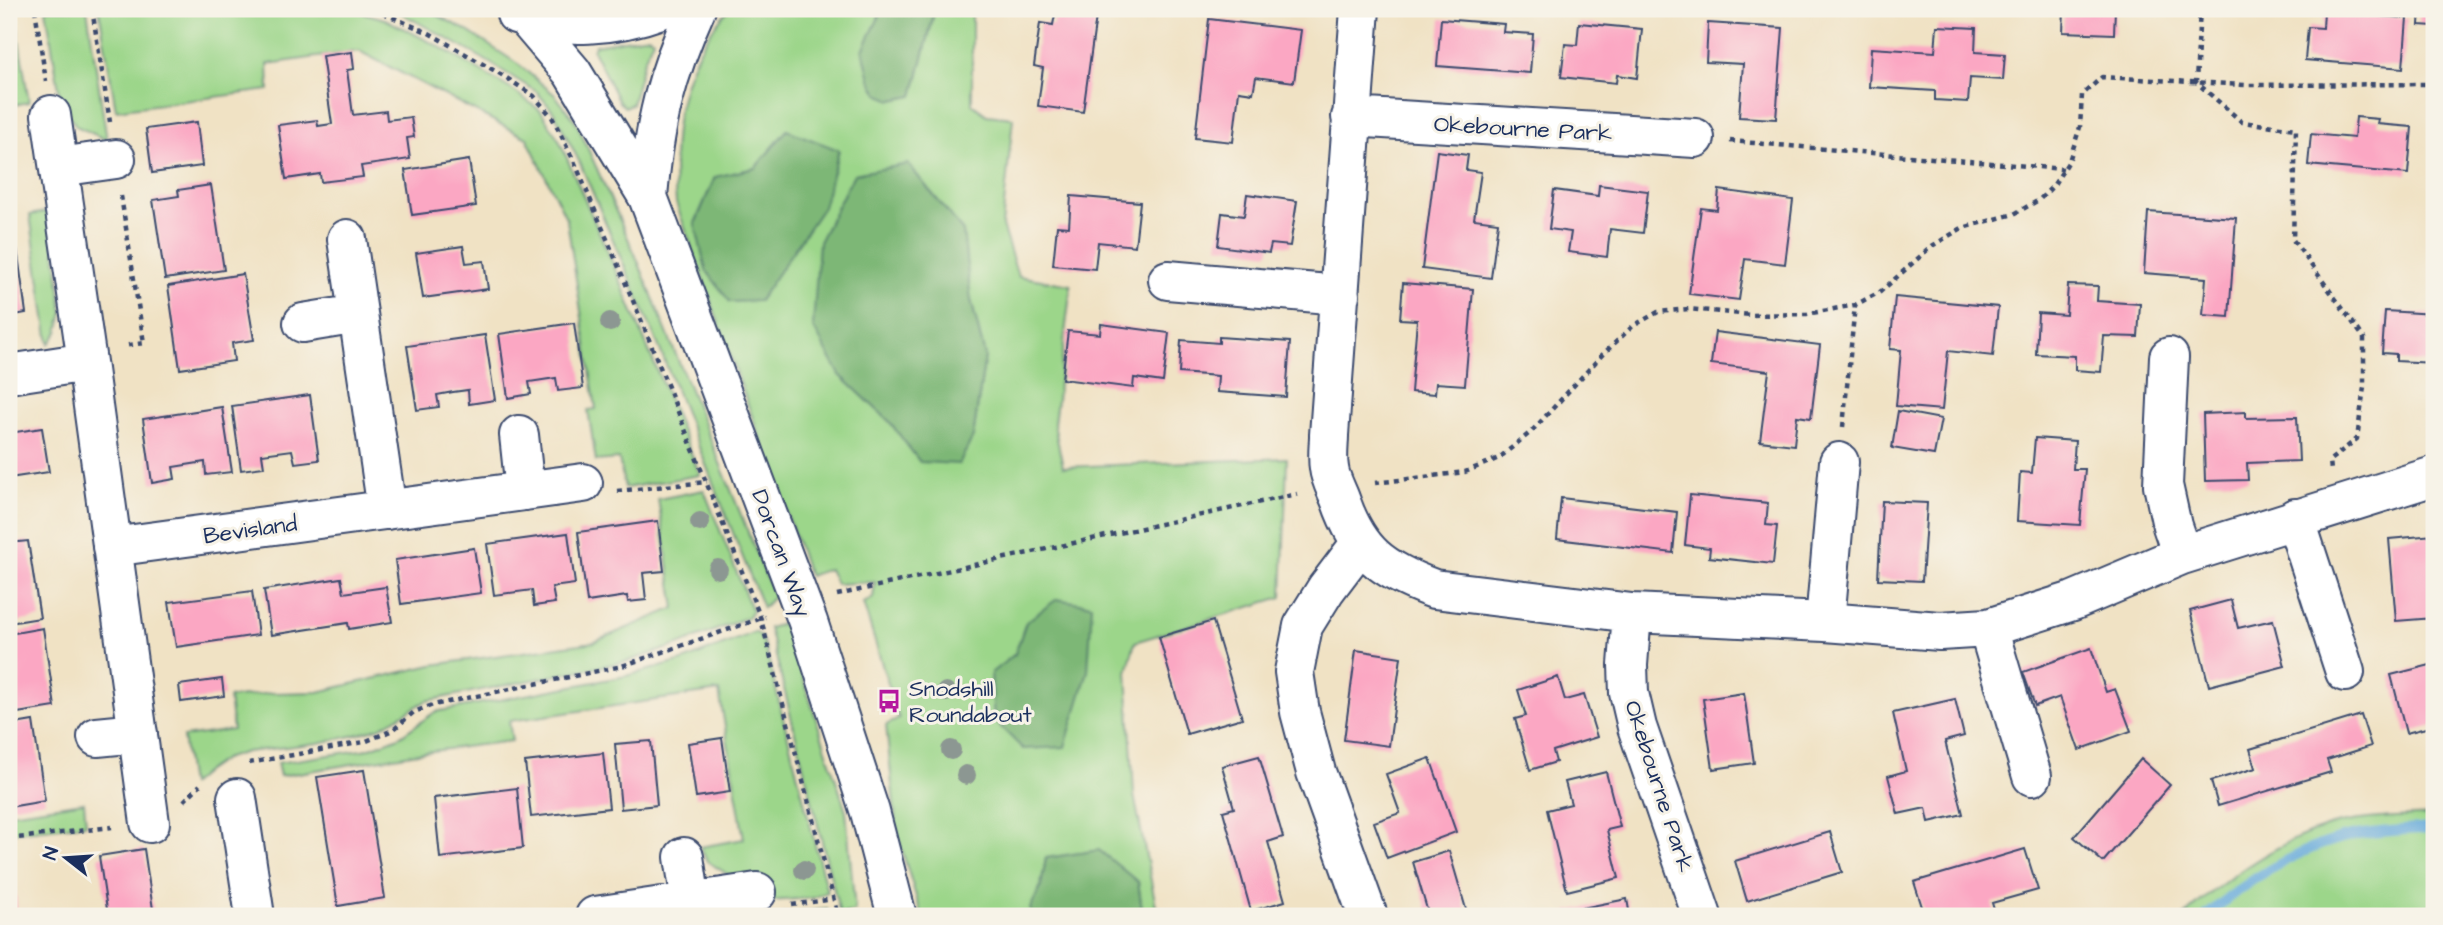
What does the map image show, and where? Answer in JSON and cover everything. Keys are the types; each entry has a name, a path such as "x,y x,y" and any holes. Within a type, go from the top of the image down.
{"street":[{"path":"513,13 573,25 639,17 661,9"},
{"name":"Dorcan Way","path":"648,197 652,146 663,96 678,48 696,9"},
{"path":"1360,9 1329,435 1329,469 1348,523 1360,544 1385,566 1408,580 1434,589 1632,613 1825,622 1940,631 1988,628 2073,601 2182,555 2434,476"},
{"name":"Dorcan Way","path":"513,13 572,72 648,197 801,603 870,811 897,916"},
{"path":"51,115 150,823"},
{"name":"Okebourne Park","path":"1351,117 1695,138"},
{"path":"59,167 116,159"},
{"path":"346,239 387,510"},
{"path":"1168,280 1340,295"},
{"path":"303,323 358,314"},
{"path":"2169,357 2163,485 2182,555"},
{"path":"9,374 86,358"},
{"path":"519,435 525,491"},
{"path":"1825,622 1839,462"},
{"name":"Bevisland","path":"112,547 583,483"},
{"path":"2295,518 2345,672"},
{"path":"1360,544 1326,589 1303,626 1294,672 1300,712 1316,772 1368,916"},
{"name":"Okebourne Park","path":"1632,613 1629,693 1637,727 1702,916"},
{"path":"1988,628 2032,776"},
{"path":"97,737 138,733"},
{"path":"229,781 255,916"},
{"path":"684,857 691,902"},
{"path":"596,916 757,892"}],"path":[{"path":"35,9 51,115"},
{"path":"86,358 144,342 92,9"},
{"path":"374,9 429,33 502,75 534,96 552,117 611,248 761,619 838,916"},
{"path":"2196,82 2200,9"},
{"path":"9,839 150,823 229,781 318,748 364,741 393,730 414,712 433,705 622,666 801,603 1336,487 1465,472 1499,458 1531,432 1633,326 1658,312 1689,309 1751,315 1807,314 1855,305 1880,292 1932,246 1962,228 2014,214 2039,200 2053,186 2069,161 2080,127 2082,95 2102,77 2245,85 2434,84"},
{"path":"2196,82 2242,122 2296,129 2293,240 2364,338 2364,387 2357,439 2330,460 2338,506"},
{"path":"1695,138 2064,169"},
{"path":"1839,462 1855,305"},
{"path":"583,483 621,492 707,482"}],"green space":[{"path":"9,9 14,9 29,102 9,106"},
{"path":"46,9 87,9 107,140 76,126 61,103"},
{"path":"99,9 349,9 385,19 436,45 514,91 541,111 559,140 700,475 625,488 619,459 596,461 588,410 596,409 567,220 527,138 359,51 268,64 269,90 116,110"},
{"path":"394,9 425,9 466,30 518,64 555,95 576,122 635,254 774,596 763,608 657,342 580,163 554,112 537,92"},
{"path":"729,9 883,9 878,17 892,100 913,96 933,19 933,9 972,9 972,104 987,115 1013,118 1002,226 1018,276 1071,285 1054,424 1063,467 1287,458 1282,597 1135,642 1127,672 1134,795 1158,916 1143,916 1138,881 1046,858 1041,886 1030,909 1032,916 922,916 897,834 886,725 899,719 863,603 873,598 875,582 836,584 829,569 809,576 676,203 674,150 681,100 688,75 712,30","holes":["755,168 695,223 715,177","971,300 985,356 973,437 920,462 889,421 840,375","1026,622 1023,749 992,673 1015,654"]},
{"path":"883,9 933,9 913,96 892,100 878,94 870,79 863,50"},
{"path":"648,36 653,39 643,63 632,104 625,107 619,102 593,50 595,45"},
{"path":"787,130 839,150 823,207 759,301 730,302 706,270 695,224 715,177 755,168"},
{"path":"908,164 963,231 971,300 985,356 973,437 959,464 920,462 889,421 840,375 813,327 819,242 854,174"},
{"path":"50,211 63,313 58,332 49,344 30,215"},
{"path":"704,490 752,611 748,617 681,644 628,661 426,701 381,727 352,736 246,752 224,759 190,785 183,737 233,730 229,698 318,692 432,665 594,642 675,608 658,499"},
{"path":"1057,599 1092,605 1088,671 1065,747 1023,749 994,720 991,673 1015,654 1026,622"},
{"path":"785,623 846,811 855,911 840,914 769,628"},
{"path":"755,632 765,646 827,892 813,898 769,901 707,861 700,847 744,839 719,691 509,721 512,741 424,752 280,776 277,763 368,749 399,737 435,712 626,676 683,661"},
{"path":"84,802 86,824 9,833 9,813"},
{"path":"2434,815 2434,916 2184,916 2250,864 2306,834 2351,821"},
{"path":"1099,850 1138,882 1143,916 1032,916 1030,909 1041,886 1046,858"},
{"path":"827,909 829,916 782,915"}],"building":[{"path":"1056,9 1097,9 1083,112 1038,106 1043,68 1034,66 1040,23 1053,25"},
{"path":"2064,9 2115,9 2114,34 2063,32"},
{"path":"2316,9 2352,9 2352,14 2407,18 2403,68 2305,60 2308,27 2323,28 2324,11"},
{"path":"2420,9 2434,9 2434,26 2419,25"},
{"path":"1209,19 1301,30 1294,82 1256,77 1253,93 1239,91 1233,142 1195,138"},
{"path":"1441,19 1504,24 1503,32 1533,34 1530,73 1437,66"},
{"path":"1579,23 1642,29 1637,78 1617,75 1616,83 1561,77 1565,44 1577,45"},
{"path":"1708,23 1783,28 1776,119 1739,117 1743,64 1706,62"},
{"path":"1937,26 1976,28 1975,52 2005,54 2003,80 1970,78 1968,102 1935,100 1935,91 1869,87 1871,48 1935,52"},
{"path":"352,52 354,69 347,70 353,115 386,111 387,120 411,117 414,137 407,138 410,159 361,166 363,177 321,182 320,174 286,179 278,125 317,120 318,126 332,124 322,56"},
{"path":"2356,117 2378,119 2377,124 2412,127 2408,174 2308,165 2311,134 2354,138"},
{"path":"197,122 202,166 152,173 146,129"},
{"path":"1437,151 1468,155 1466,170 1481,172 1474,219 1498,222 1491,278 1422,269"},
{"path":"469,160 476,206 412,215 405,170"},
{"path":"211,185 224,270 165,279 153,200 179,196 178,190"},
{"path":"1599,185 1648,191 1643,233 1610,229 1607,257 1568,252 1571,232 1549,229 1554,190 1598,196"},
{"path":"1719,190 1793,200 1785,264 1745,259 1739,300 1689,294 1701,208 1717,210"},
{"path":"1247,194 1297,201 1290,246 1271,244 1269,253 1218,246 1222,213 1244,216"},
{"path":"1071,196 1140,202 1135,246 1098,242 1095,269 1053,265 1057,226 1069,227"},
{"path":"2148,212 2236,218 2229,317 2203,315 2206,278 2144,273"},
{"path":"463,246 466,263 484,261 488,289 423,298 416,253"},
{"path":"17,248 26,313 9,316 9,250"},
{"path":"243,274 254,340 232,343 234,361 180,369 168,286"},
{"path":"1403,283 1473,289 1465,385 1436,383 1435,394 1411,392 1417,320 1400,319"},
{"path":"2068,285 2098,286 2097,301 2140,304 2138,337 2104,336 2101,372 2075,370 2075,356 2036,354 2038,313 2066,315"},
{"path":"1895,297 1998,307 1993,356 1948,351 1942,410 1896,406 1901,350 1890,349"},
{"path":"2385,311 2434,314 2434,363 2396,361 2396,354 2382,353"},
{"path":"574,323 583,388 558,391 556,378 529,382 531,394 508,398 499,334"},
{"path":"1101,324 1169,333 1163,382 1134,378 1133,388 1062,379 1068,331 1100,334"},
{"path":"1715,332 1820,345 1811,418 1797,416 1794,445 1760,441 1769,371 1711,364"},
{"path":"485,335 495,400 469,404 468,390 437,395 439,407 417,410 407,346"},
{"path":"1219,337 1290,342 1286,397 1217,392 1218,376 1179,373 1181,340 1219,343"},
{"path":"310,395 319,460 295,463 292,450 262,454 264,467 241,470 232,406"},
{"path":"222,407 232,472 206,475 205,462 173,467 175,479 152,483 143,419"},
{"path":"1898,411 1941,419 1934,455 1892,448"},
{"path":"2246,412 2246,418 2297,417 2299,461 2247,463 2248,480 2205,481 2203,414"},
{"path":"42,428 49,472 9,478 9,433"},
{"path":"2035,438 2075,441 2073,469 2085,469 2080,525 2017,521 2020,472 2032,473"},
{"path":"1690,495 1768,503 1766,525 1777,526 1773,564 1709,557 1710,548 1685,545"},
{"path":"1561,498 1677,512 1673,553 1557,539"},
{"path":"1882,501 1927,503 1922,581 1878,579"},
{"path":"658,521 664,571 643,573 646,600 628,602 627,596 587,602 578,532"},
{"path":"568,533 575,584 552,587 555,603 534,606 532,590 494,595 487,544"},
{"path":"2434,535 2434,618 2396,621 2389,539"},
{"path":"28,541 40,618 9,623 9,543"},
{"path":"474,548 481,593 401,604 395,560"},
{"path":"341,578 344,593 386,587 392,622 349,629 348,623 271,635 264,590"},
{"path":"252,591 258,635 176,647 169,602"},
{"path":"2231,600 2238,628 2273,620 2285,666 2209,686 2190,611"},
{"path":"1213,621 1242,718 1187,734 1159,637"},
{"path":"43,628 55,707 11,714 9,634"},
{"path":"2091,648 2106,692 2115,689 2131,731 2079,750 2060,697 2035,706 2023,672"},
{"path":"1356,650 1401,657 1389,746 1344,740"},
{"path":"2434,664 2434,726 2406,733 2391,675"},
{"path":"1558,677 1565,700 1584,695 1597,737 1553,751 1556,762 1530,770 1515,719 1526,716 1518,690"},
{"path":"222,679 224,696 181,702 179,685"},
{"path":"1744,693 1754,763 1713,769 1703,699"},
{"path":"1955,699 1964,736 1945,741 1963,814 1929,822 1926,808 1898,814 1888,776 1906,771 1893,713"},
{"path":"2361,715 2371,746 2327,760 2331,772 2218,806 2211,781 2256,768 2250,749"},
{"path":"33,721 45,801 9,807 9,725"},
{"path":"722,738 730,792 696,797 688,743"},
{"path":"651,741 657,805 621,809 615,744"},
{"path":"603,753 609,808 531,817 525,762"},
{"path":"1259,756 1283,837 1268,842 1285,901 1251,911 1223,811 1234,808 1222,766"},
{"path":"1430,758 1456,832 1387,858 1374,822 1400,813 1386,774"},
{"path":"2141,759 2170,785 2103,862 2074,837"},
{"path":"364,770 385,898 338,906 317,777"},
{"path":"1606,772 1620,827 1607,830 1619,878 1567,891 1547,810 1571,804 1565,782"},
{"path":"517,788 523,848 440,858 434,798"},
{"path":"1830,832 1842,872 1747,901 1735,861"},
{"path":"144,849 154,916 108,916 99,856"},
{"path":"2025,849 2038,890 1992,903 1996,916 1925,916 1914,882"},
{"path":"1449,851 1468,916 1429,916 1413,862"},
{"path":"9,877 14,877 18,916 9,916"},
{"path":"1627,899 1630,916 1568,916 1567,911"}],"waterway":[{"path":"2206,916 2269,870 2323,844 2364,834 2434,828"}],"place":[{"name":"Snodshill Roundabout","path":"889,701"}]}
